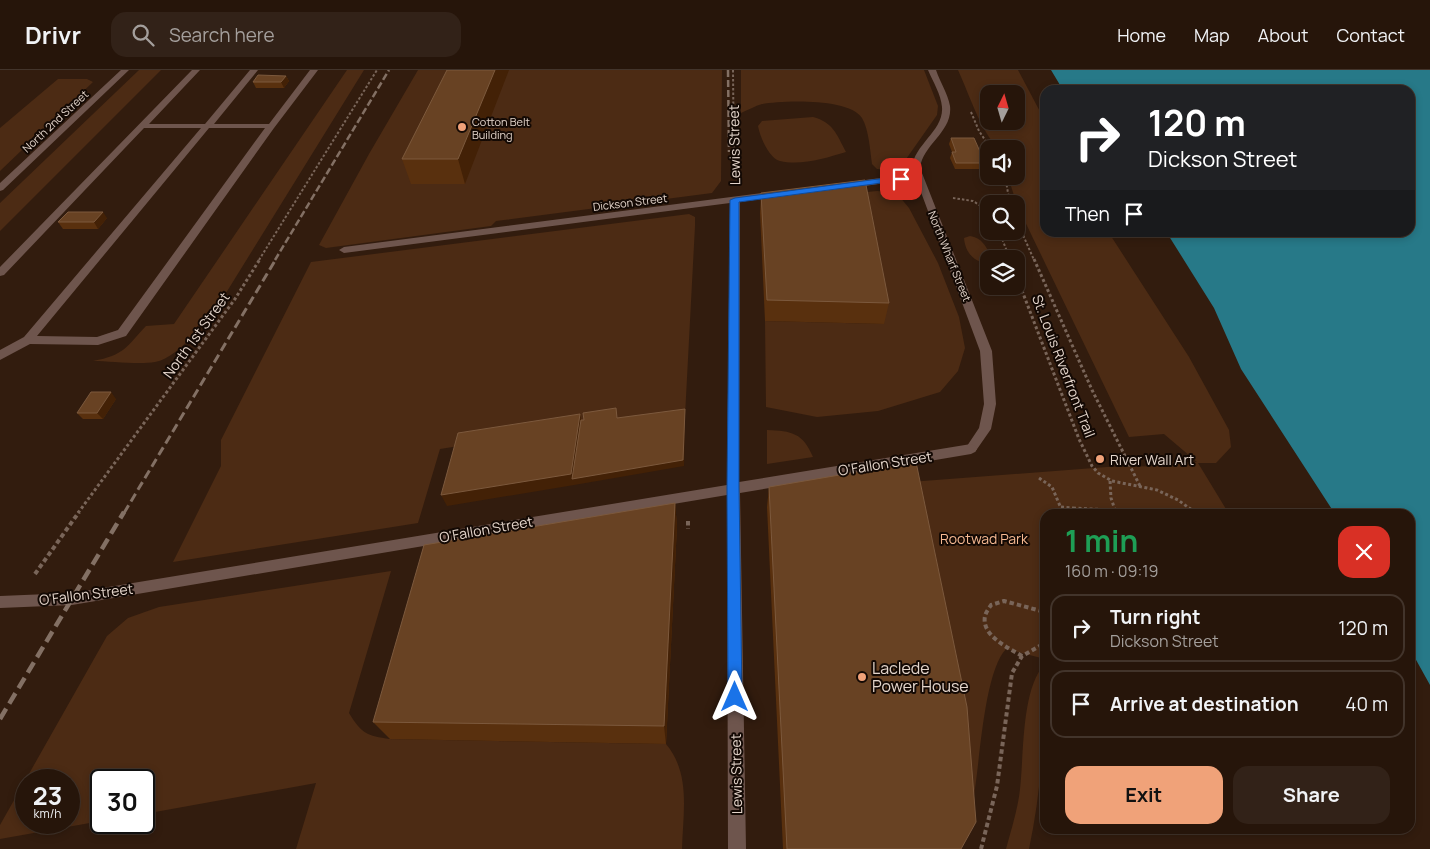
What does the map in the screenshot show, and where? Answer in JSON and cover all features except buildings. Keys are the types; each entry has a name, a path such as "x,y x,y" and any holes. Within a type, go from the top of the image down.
{"street":[{"name":"North 2nd Street","path":"0,188 125,70"},
{"path":"0,273 196,70"},
{"path":"0,356 7,350 28,340 254,70"},
{"path":"28,340 98,341 122,333 271,126 314,70"},
{"name":"North Wharf Street","path":"932,70 946,106 946,114 943,124 915,162 927,198 978,325 986,351 990,404 984,429 971,449"},
{"path":"140,126 271,126"},
{"path":"836,187 919,176"},
{"name":"Dickson Street","path":"344,250 789,193"},
{"name":"Lewis Street","path":"735,200 733,487 737,849"},
{"name":"O'Fallon Street","path":"0,602 72,599 733,487 971,449"}],"path":[{"name":"North 1st Street","path":"15,602 96,487 235,298 377,70"},
{"name":"Lewis Street","path":"733,70 735,200"},
{"path":"927,198 962,198 980,205"},
{"path":"1025,239 1092,390 1140,486"},
{"name":"St. Louis Riverfront Trail","path":"1024,295 1089,462 1096,472 1110,481"},
{"path":"1039,478 1052,487 1061,507 1092,509"},
{"path":"1114,509 1111,498 1110,481 1140,486 1171,496 1190,509"},
{"path":"688,521 688,529"},
{"path":"1022,656 1000,642 988,630 985,616 991,605 1004,602 1040,611"},
{"path":"981,849 998,786 1012,672 1022,656 1040,646"}],"green space":[{"path":"139,70 161,70 0,231 0,203"},
{"path":"347,70 364,70 226,293 204,323 175,352 155,362 93,361 119,353 146,326 174,324"},
{"path":"418,70 722,70 721,181 712,193 496,221 491,226 326,248 319,245"},
{"path":"741,70 924,70 938,106 937,115 904,162 889,170 877,169 872,164 868,134 864,123 855,111 831,104 800,101 762,104 741,113"},
{"name":"Rootwad Park","path":"958,70 1018,70 1040,112 1040,237 1112,237 1189,357 1229,430 1231,447 1216,463 1198,463 1226,509 1040,509 1040,658 1006,649 999,660 988,696 973,800 963,836 910,482 1107,467 1163,466 1161,462 1197,462 1164,434 1129,437 1025,222 1025,195 1014,195 1011,185 1025,185 1025,140 991,140 985,131 1025,130 1025,85 980,85 980,121"},
{"path":"58,79 87,79 93,82 0,171 0,128"},
{"path":"813,117 825,122 834,130 846,152 813,161 796,163 780,161 772,156 759,131 758,126 762,121"},
{"path":"877,191 889,192 899,196 909,208 938,263 959,317 965,348 958,371 940,392 878,411 817,417 766,407 765,321 884,324 829,196"},
{"path":"689,214 695,217 695,226 685,416 585,426 440,449 418,523 173,562 221,466 221,440 311,262"},
{"path":"974,237 983,243 988,250 980,250 980,261 974,258 968,251 964,238"},
{"path":"767,430 783,431 796,435 805,443 813,457 767,464"},
{"path":"391,571 349,713 361,729 370,735 390,739 666,744 679,768 684,794 682,849 296,849 316,783 155,812 155,769 90,769 90,823 80,825 80,769 32,769 107,636 128,618 159,607"},
{"path":"1040,671 1040,775 1029,849 1006,849 1019,797 1025,723 1037,675"},
{"path":"15,799 15,834 28,834 0,839 0,825"}],"water":[{"path":"1051,70 1430,70 1430,685 1415,658 1415,509 1332,509 1241,369 1214,308 1170,237 1415,237 1415,85 1060,85"}],"railway":[{"path":"275,260 389,70"},
{"path":"728,70 729,152"},
{"path":"124,513 276,259"},
{"path":"0,719 124,512"}],"place":[{"name":"Cotton Belt Building","path":"462,127"},
{"name":"River Wall Art","path":"1100,459"},
{"name":"Laclede Power House","path":"862,677"}],"route":[{"path":"735,697 733,487 735,200 901,179"}]}
